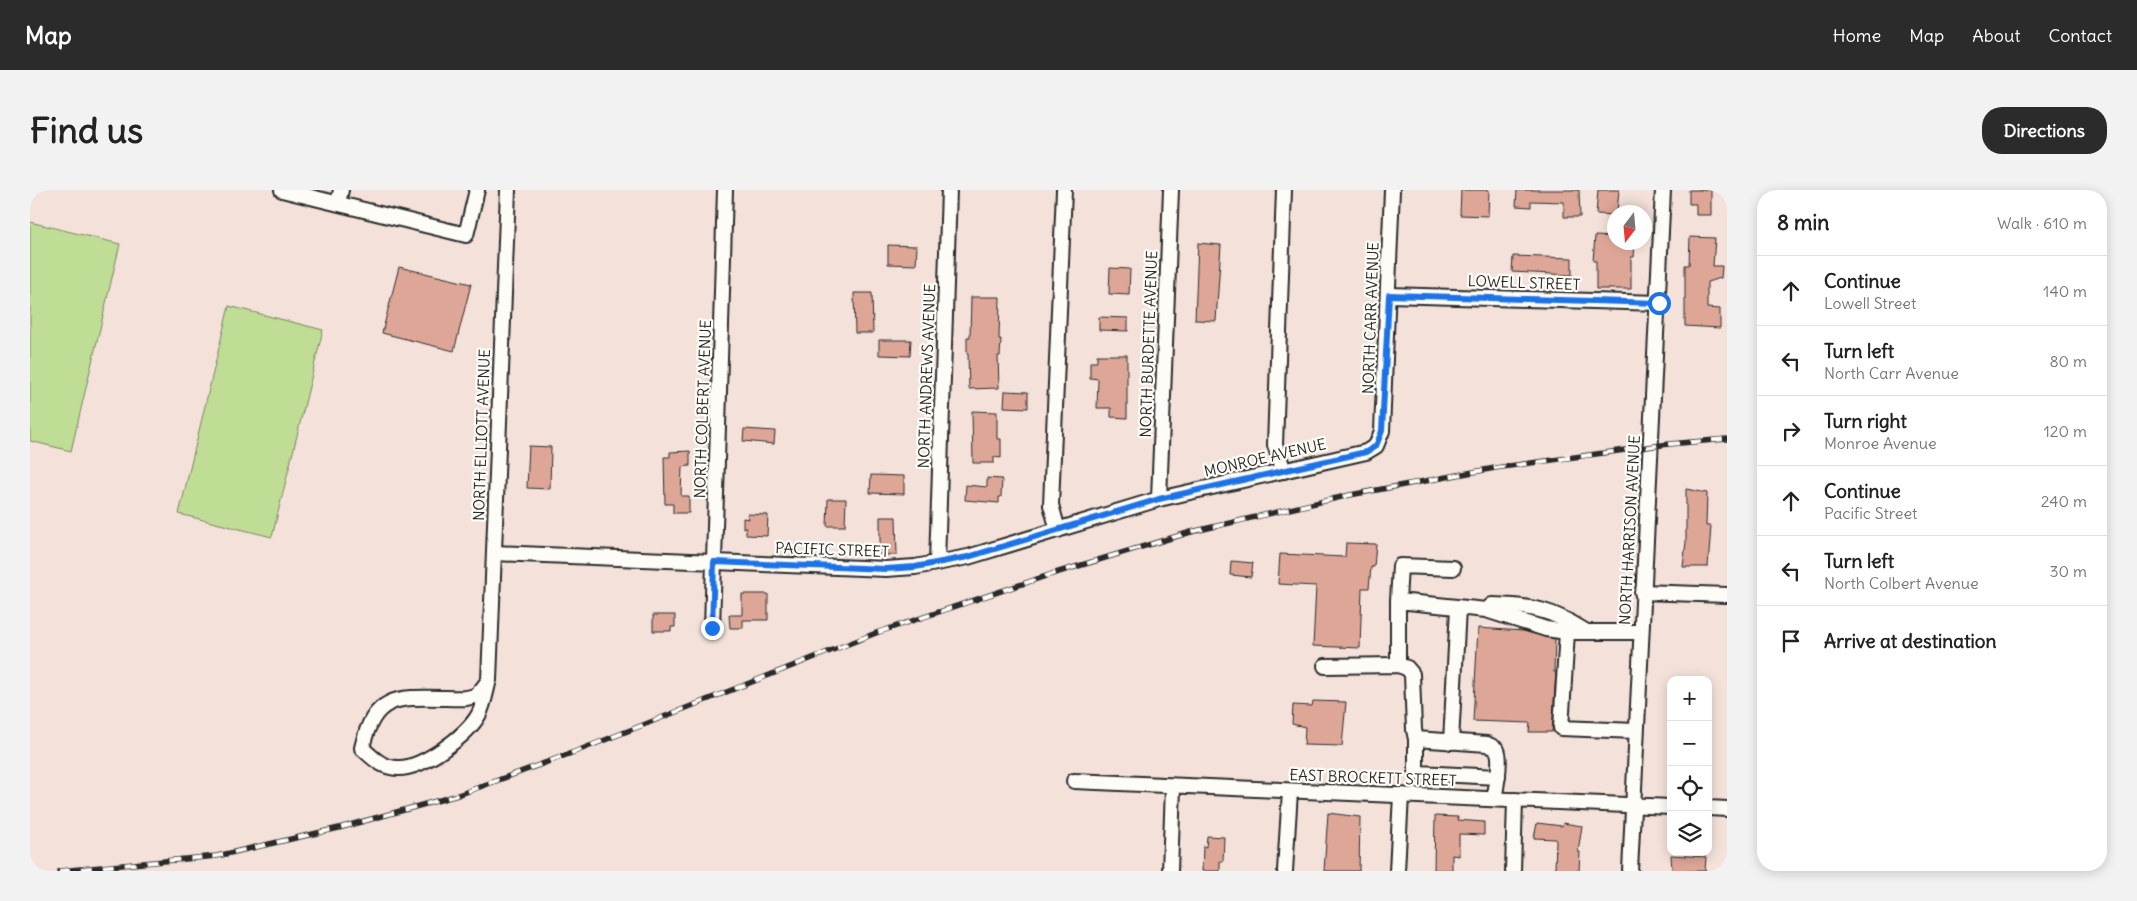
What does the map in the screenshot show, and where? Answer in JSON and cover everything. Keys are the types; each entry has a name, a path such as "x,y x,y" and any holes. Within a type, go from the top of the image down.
{"street":[{"path":"282,190 339,197 466,235 477,190"},
{"name":"NORTH ELLIOTT AVENUE","path":"489,680 478,694 465,699 415,697 393,700 375,714 366,728 362,748 378,763 399,768 426,760 458,738 479,714 489,680 508,190"},
{"name":"NORTH COLBERT AVENUE","path":"712,628 725,190"},
{"name":"NORTH ANDREWS AVENUE","path":"937,563 950,190"},
{"path":"1058,530 1051,505 1064,190"},
{"name":"NORTH BURDETTE AVENUE","path":"1159,499 1171,190"},
{"path":"1284,190 1275,445 1284,471"},
{"name":"NORTH CARR AVENUE","path":"1376,446 1382,431 1392,190"},
{"name":"NORTH HARRISON AVENUE","path":"1630,871 1640,632 1659,303 1663,190"},
{"name":"LOWELL STREET","path":"1389,295 1659,303"},
{"name":"MONROE AVENUE","path":"1159,499 1366,452 1376,446"},
{"name":"PACIFIC STREET","path":"494,552 886,569 968,557 1159,499"},
{"path":"1398,665 1400,566 1453,568"},
{"path":"1642,592 1727,594"},
{"path":"1398,601 1486,610 1546,629 1567,632 1640,632"},
{"path":"1486,610 1492,605 1522,606 1548,611 1564,618 1585,632"},
{"path":"1451,742 1458,608"},
{"path":"1567,632 1561,728 1636,731"},
{"path":"1325,666 1398,665 1407,668 1412,674 1416,771 1418,773 1498,777"},
{"path":"1416,739 1487,744 1496,748 1498,752 1498,777 1494,799"},
{"name":"EAST BROCKETT STREET","path":"1074,781 1173,787 1667,807"},
{"path":"1170,871 1173,787"},
{"path":"1285,871 1290,791"},
{"path":"1398,871 1400,795"},
{"path":"1513,871 1515,800"},
{"path":"1712,808 1727,809"}],"green space":[{"path":"30,222 120,244 71,451 30,441"},
{"path":"229,306 323,330 272,537 179,514"}],"building":[{"path":"1461,190 1489,190 1488,216 1460,215"},
{"path":"1517,190 1579,190 1580,217 1564,217 1564,202 1531,201 1531,207 1516,206"},
{"path":"1598,190 1619,190 1618,205 1607,205 1607,215 1596,214"},
{"path":"1689,190 1711,190 1711,215 1696,215 1696,204 1689,204"},
{"path":"1595,236 1607,237 1607,250 1634,250 1634,257 1631,257 1631,289 1596,289 1596,261 1593,261"},
{"path":"1690,237 1715,238 1713,266 1722,266 1721,278 1707,282 1707,308 1720,309 1720,328 1685,326 1685,265 1689,265"},
{"path":"1198,243 1221,245 1216,321 1195,320"},
{"path":"888,245 917,246 916,265 888,264"},
{"path":"1513,256 1572,258 1572,275 1512,272"},
{"path":"399,267 471,284 454,351 382,333"},
{"path":"1110,268 1130,269 1129,295 1109,294"},
{"path":"854,293 872,293 873,333 855,333"},
{"path":"971,297 1000,297 999,388 969,389 967,337 970,337"},
{"path":"1099,317 1128,318 1128,331 1099,330"},
{"path":"879,340 911,340 910,356 879,355"},
{"path":"1097,355 1127,355 1127,418 1111,417 1111,408 1097,408 1098,379 1090,378 1090,362 1097,362"},
{"path":"1005,391 1028,392 1028,408 1004,407"},
{"path":"972,411 997,412 997,439 1001,439 1001,458 994,457 994,463 973,463"},
{"path":"744,429 775,431 774,444 743,441"},
{"path":"529,446 551,447 550,489 527,488"},
{"path":"690,451 690,466 682,467 681,496 689,496 689,513 673,513 673,504 665,504 664,457 670,457 670,452"},
{"path":"871,475 904,476 904,494 870,493"},
{"path":"987,478 1002,479 999,503 965,500 966,485 987,487"},
{"path":"1686,489 1707,493 1706,526 1711,526 1708,567 1683,567 1686,542"},
{"path":"828,499 846,499 845,526 827,526"},
{"path":"747,514 768,515 767,536 746,535 746,528 743,528 743,518 749,519"},
{"path":"880,517 896,517 897,555 880,555"},
{"path":"1346,543 1376,544 1374,567 1371,567 1369,588 1362,588 1360,648 1313,646 1316,586 1278,584 1280,554 1345,557"},
{"path":"1231,561 1253,563 1251,577 1230,575"},
{"path":"742,594 768,594 768,620 743,620 743,628 730,628 729,615 742,615"},
{"path":"653,615 675,615 675,627 671,627 671,631 653,631"},
{"path":"1478,628 1523,631 1555,639 1554,672 1556,672 1552,732 1529,732 1530,723 1473,721"},
{"path":"1313,701 1346,702 1342,746 1304,745 1305,727 1292,724 1293,705 1312,706"},
{"path":"1328,813 1360,817 1359,871 1324,871"},
{"path":"1435,816 1458,817 1457,820 1484,822 1484,835 1459,834 1459,856 1452,855 1452,870 1434,870"},
{"path":"1537,823 1562,826 1563,823 1582,826 1578,852 1580,852 1579,871 1555,870 1556,839 1534,838"},
{"path":"1207,836 1224,837 1223,861 1220,861 1220,871 1202,871 1203,846 1206,847"},
{"path":"1671,856 1706,857 1705,871 1672,871"}],"railway":[{"path":"59,871 217,856 339,828 458,795 577,751 876,633 1052,574 1191,532 1350,495 1495,468 1669,444 1727,439"}],"route":[{"path":"712,628 714,562 886,569 915,567 968,557 1159,499 1366,452 1376,446 1382,431 1389,295 1659,303"}]}
